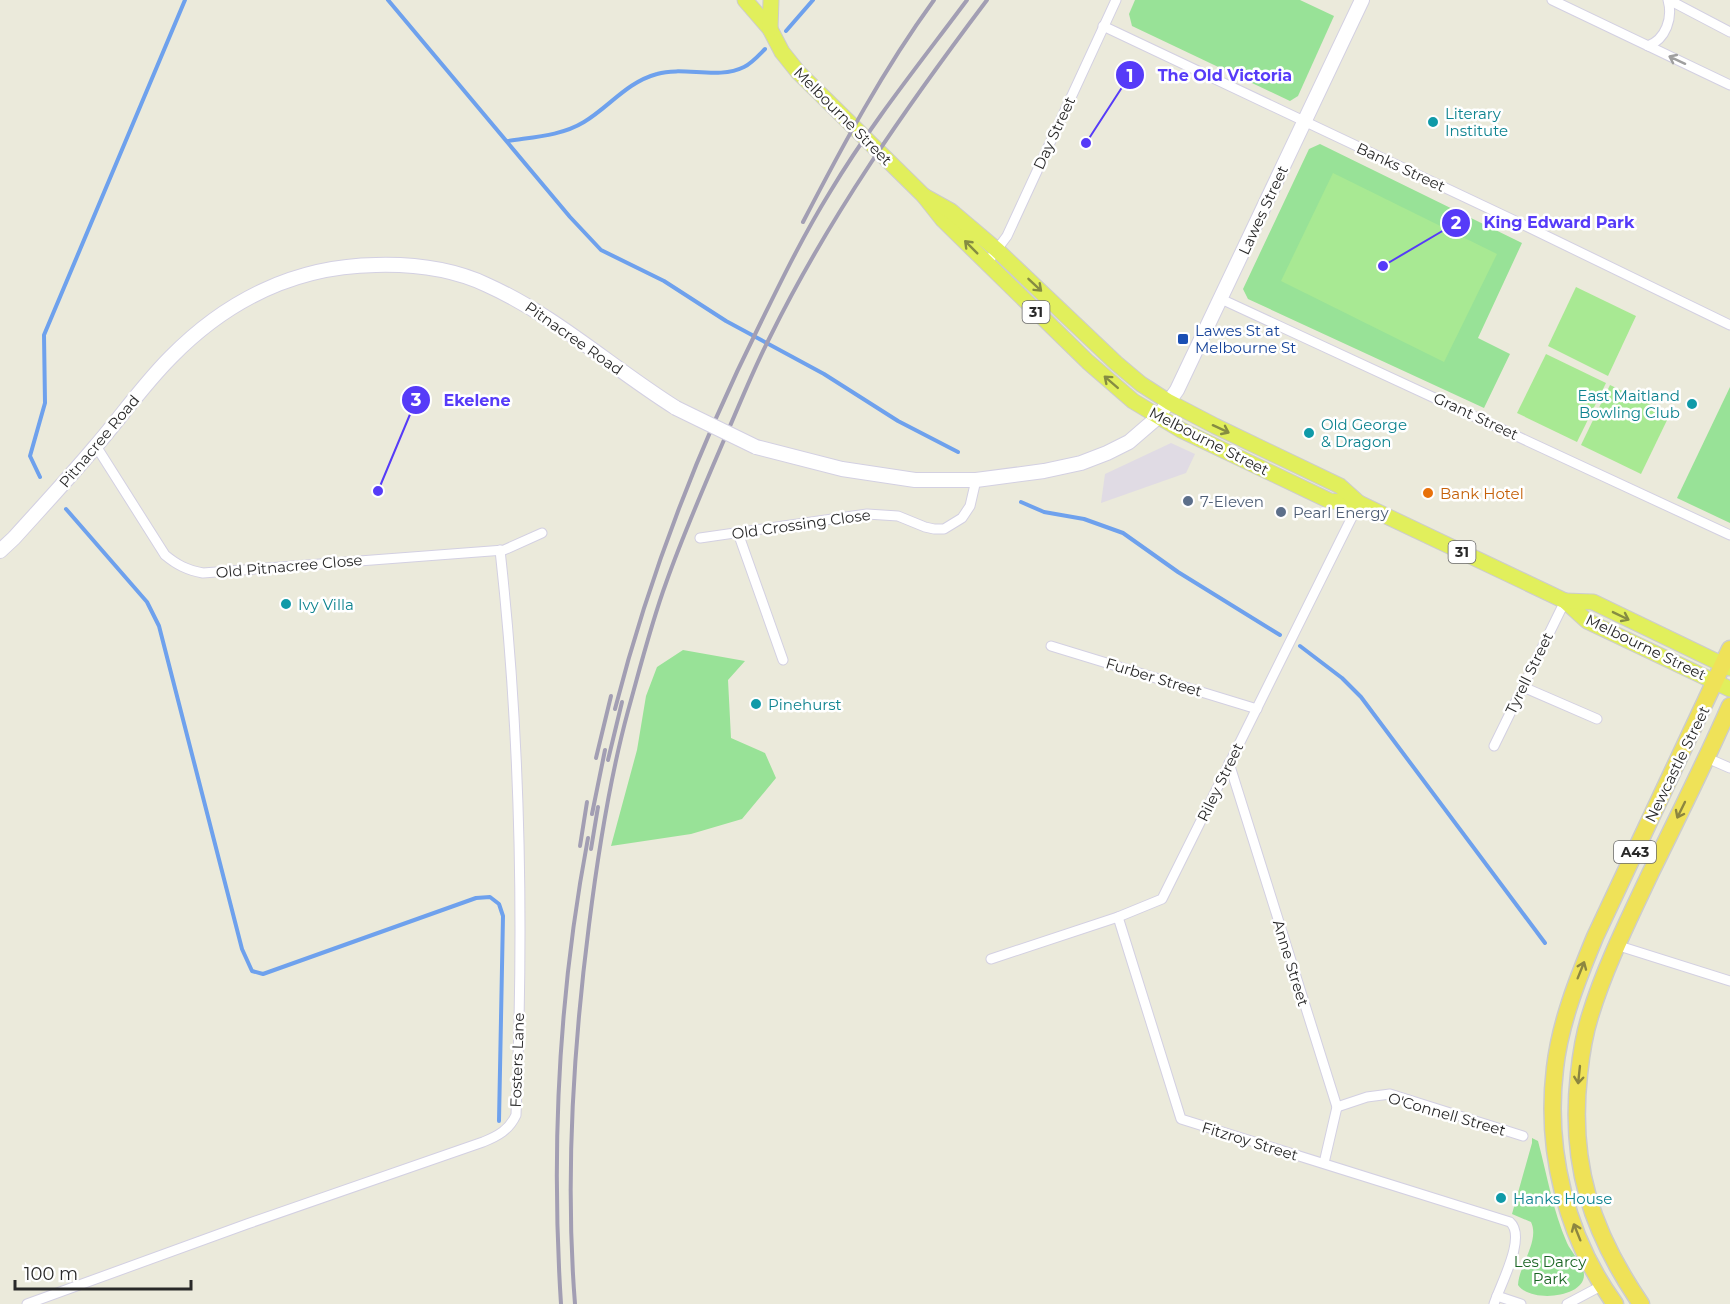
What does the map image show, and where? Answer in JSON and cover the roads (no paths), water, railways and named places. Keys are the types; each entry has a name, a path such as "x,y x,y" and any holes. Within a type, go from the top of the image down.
{"highway":[{"name":"Newcastle Street","path":"1601,1286 1572,1221 1556,1159 1553,1124 1555,1066 1578,977 1595,937 1723,685 1730,649"},
{"name":"Newcastle Street","path":"1621,1274 1592,1211 1581,1171 1576,1113 1581,1055 1590,1017 1616,945 1730,706"},
{"path":"1595,937 1616,945"},
{"path":"1601,1286 1621,1274"},
{"name":"A43","path":"1621,1274 1641,1304"},
{"name":"A43","path":"1601,1286 1615,1304"}],"main road":[{"name":"Melbourne Street","path":"745,0 770,29 782,52 798,72 924,196 944,220 987,263 1088,362 1133,401 1158,417 1330,501 1359,503"},
{"path":"770,29 771,0"},
{"name":"Lawes Street","path":"1158,417 1177,390 1362,0"},
{"name":"Melbourne Street","path":"924,196 951,211 997,250 1116,363 1141,384 1169,402 1340,486 1359,503 1565,601 1587,621 1723,685"},
{"name":"Pitnacree Road","path":"0,550 14,538 96,446 129,404 171,357 209,321 252,295 301,276 353,265 412,266 444,271 484,283 532,307 676,408 756,447 842,469 915,480 976,480 1044,471 1081,463 1122,446 1147,429 1158,417"},
{"name":"Melbourne Street","path":"1565,601 1593,602 1727,667"}],"street":[{"name":"Day Street","path":"987,263 1011,227 1116,0"},
{"path":"1552,0 1730,85"},
{"path":"1648,46 1660,39 1670,18 1669,0"},
{"path":"1669,0 1730,32"},
{"name":"Banks Street","path":"1104,26 1730,324"},
{"name":"Grant Street","path":"1221,299 1730,535"},
{"name":"Old Pitnacree Close","path":"96,446 165,555 177,565 190,571 203,573 500,550 542,534"},
{"name":"Old Crossing Close","path":"700,538 867,514 898,516 925,527 944,529 962,518 970,506 976,480"},
{"name":"Riley Street","path":"991,959 1118,917 1162,899 1359,503"},
{"path":"738,533 783,660"},
{"name":"Fosters Lane","path":"27,1304 483,1142 501,1134 513,1122 516,1115 518,1070 520,828 512,674 500,550"},
{"name":"Tyrell Street","path":"1494,746 1565,601"},
{"name":"Furber Street","path":"1052,646 1257,709"},
{"path":"1523,687 1597,719"},
{"path":"1707,758 1730,768"},
{"name":"Anne Street","path":"1229,763 1336,1107 1324,1163"},
{"name":"Fitzroy Street","path":"1118,917 1181,1119 1510,1222 1516,1233 1516,1244 1495,1300"},
{"path":"1616,945 1730,981"},
{"name":"O'Connell Street","path":"1336,1107 1367,1097 1390,1094 1522,1136"},
{"path":"1567,1304 1601,1286"},
{"path":"1495,1300 1521,1304"}],"waterway":[{"path":"40,477 30,456 45,403 44,335 185,0"},
{"path":"388,0 570,217 601,250 664,281 726,321 824,374 898,421 958,452"},
{"path":"786,31 813,0"},
{"path":"508,141 547,135 575,127 636,83 657,74 678,71 712,73 734,71 750,63 765,49"},
{"path":"1021,502 1044,512 1084,519 1123,533 1178,572 1280,635"},
{"path":"66,509 147,602 159,626 242,949 252,971 263,974 476,898 490,897 499,904 503,916 499,1121"},
{"path":"1300,646 1342,678 1361,697 1545,943"}],"railway":[{"path":"803,222 881,81 934,0"},
{"path":"615,709 643,610 677,513 716,417 777,290 811,224 845,167 896,94 967,0"},
{"path":"575,1304 571,1209 572,1114 583,972 596,871 610,790 621,737 655,614 711,470 759,361 793,292 871,163 987,0"},
{"path":"596,758 611,696"},
{"path":"608,760 622,702"},
{"path":"592,814 605,750"},
{"path":"580,846 587,802"},
{"path":"591,849 598,807"},
{"path":"561,1304 557,1187 560,1070 570,954 588,838"}],"place":[{"name":"Literary Institute","path":"1433,122"},
{"name":"The Old Victoria","path":"1086,143"},
{"name":"King Edward Park","path":"1383,266"},
{"name":"Lawes St at Melbourne St","path":"1183,339"},
{"name":"East Maitland Bowling Club","path":"1692,404"},
{"name":"Old George & Dragon","path":"1309,433"},
{"name":"Ekelene","path":"378,491"},
{"name":"Bank Hotel","path":"1428,493"},
{"name":"7-Eleven","path":"1188,501"},
{"name":"Pearl Energy","path":"1281,512"},
{"name":"Ivy Villa","path":"286,604"},
{"name":"Pinehurst","path":"756,704"},
{"name":"Hanks House","path":"1501,1198"}],"park label":[{"name":"Les Darcy Park","path":"1550,1270"}]}
